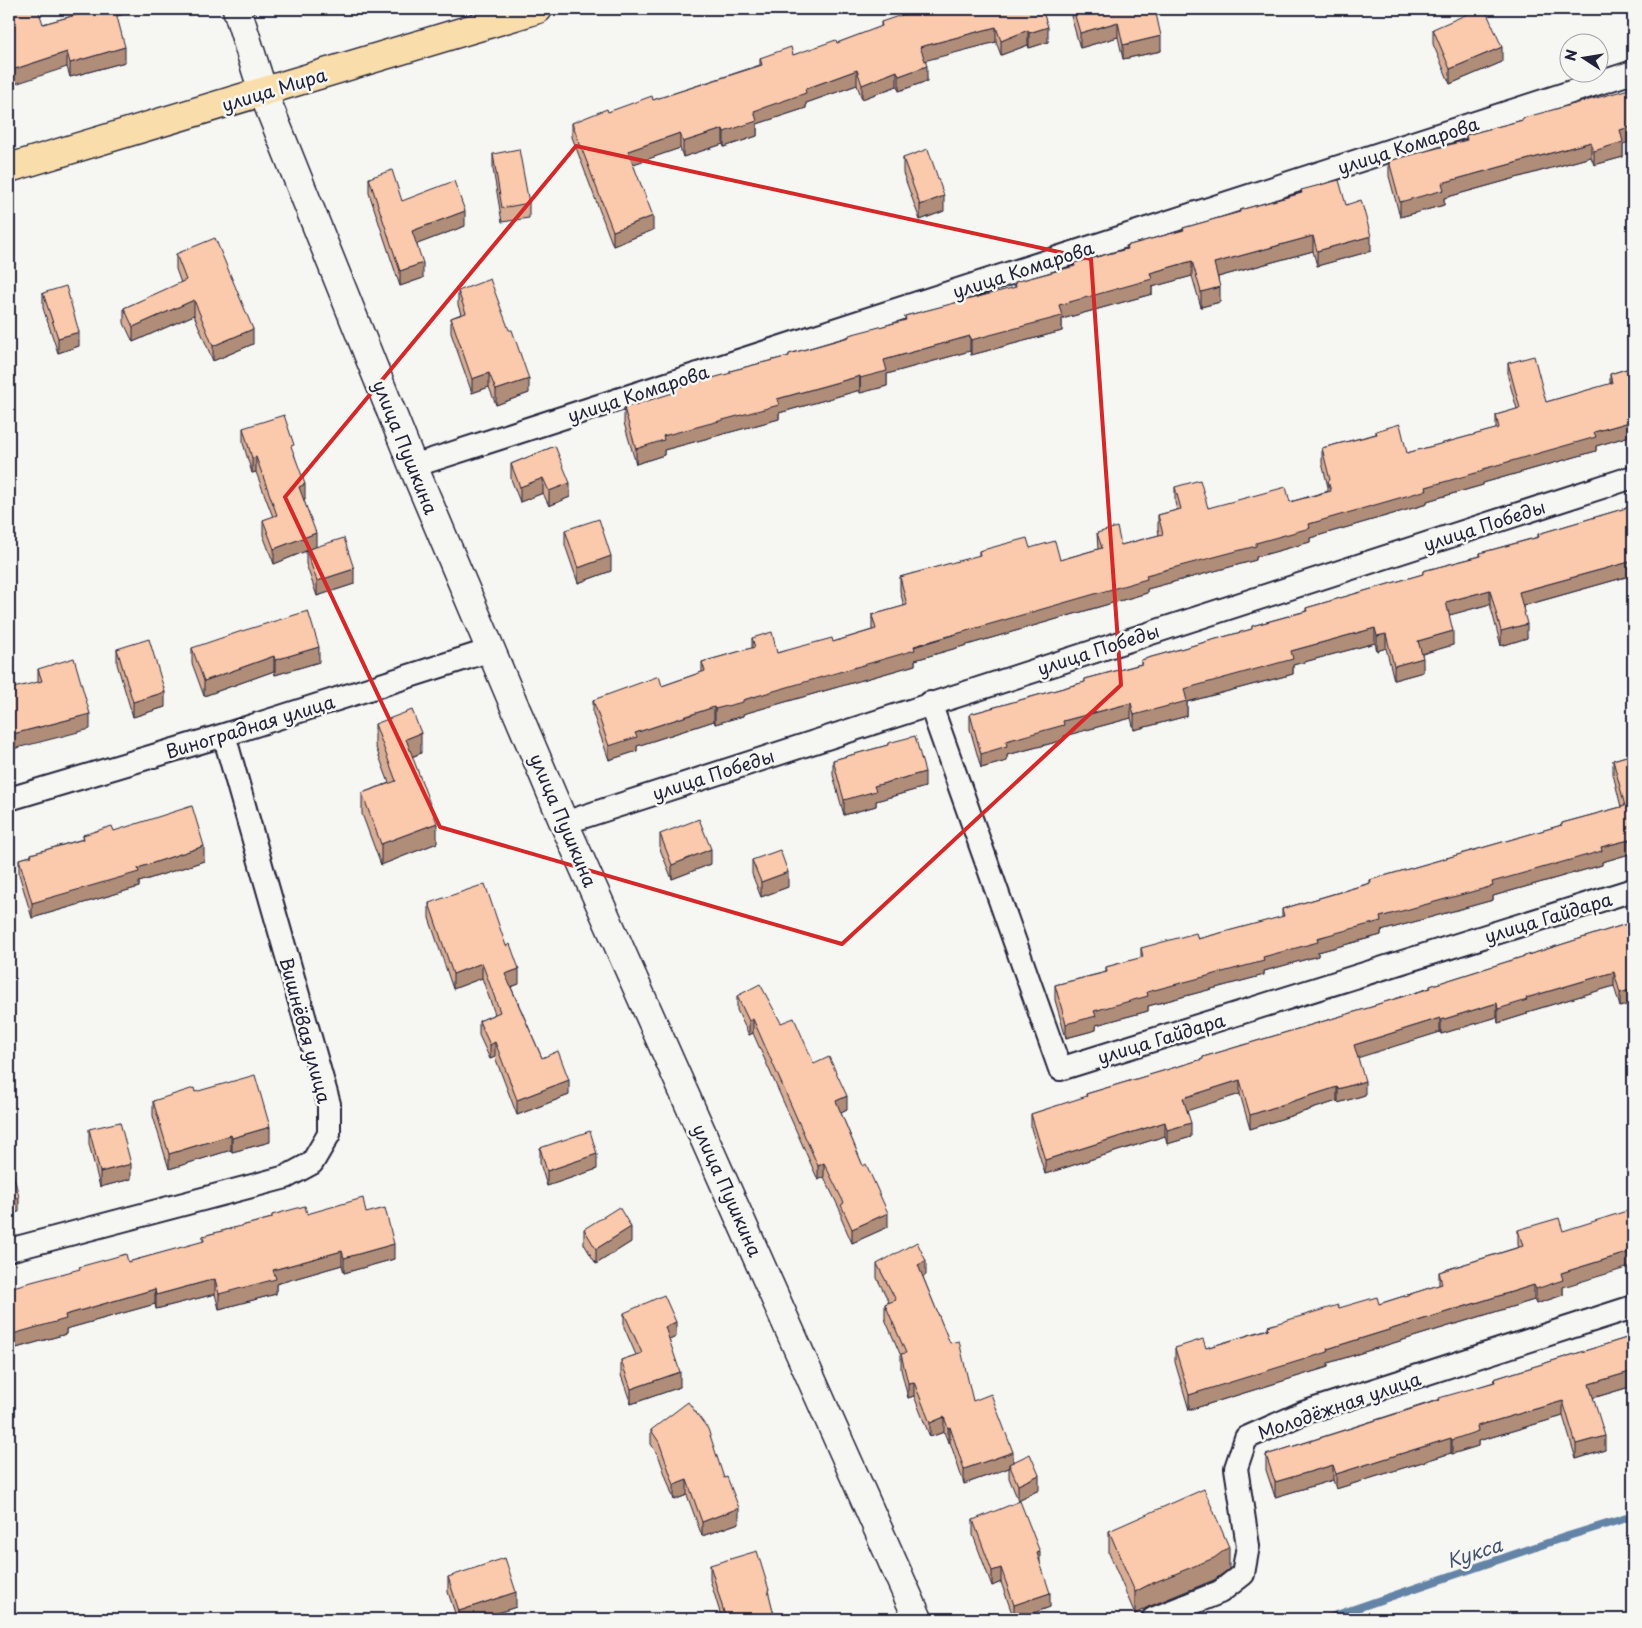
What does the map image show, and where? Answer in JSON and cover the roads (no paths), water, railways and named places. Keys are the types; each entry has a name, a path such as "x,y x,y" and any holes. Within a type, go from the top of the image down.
{"main road":[{"name":"улица Мира","path":"9,168 538,9"}],"street":[{"name":"улица Пушкина","path":"237,9 263,92 413,466 564,823 918,1619"},
{"name":"улица Комарова","path":"413,466 1633,72"},
{"name":"улица Победы","path":"564,823 1633,477"},
{"name":"Виноградная улица","path":"9,799 224,735 491,650"},
{"name":"улица Гайдара","path":"930,703 1060,1069 1633,890"},
{"name":"Вишнёвая улица","path":"9,1250 286,1177 312,1163 328,1134 328,1104 224,735"},
{"name":"Молодёжная улица","path":"1153,1619 1220,1592 1243,1574 1248,1546 1236,1468 1246,1438 1303,1413 1633,1307"}],"waterway":[{"name":"Кукса","path":"1325,1619 1565,1537 1633,1516"}]}
